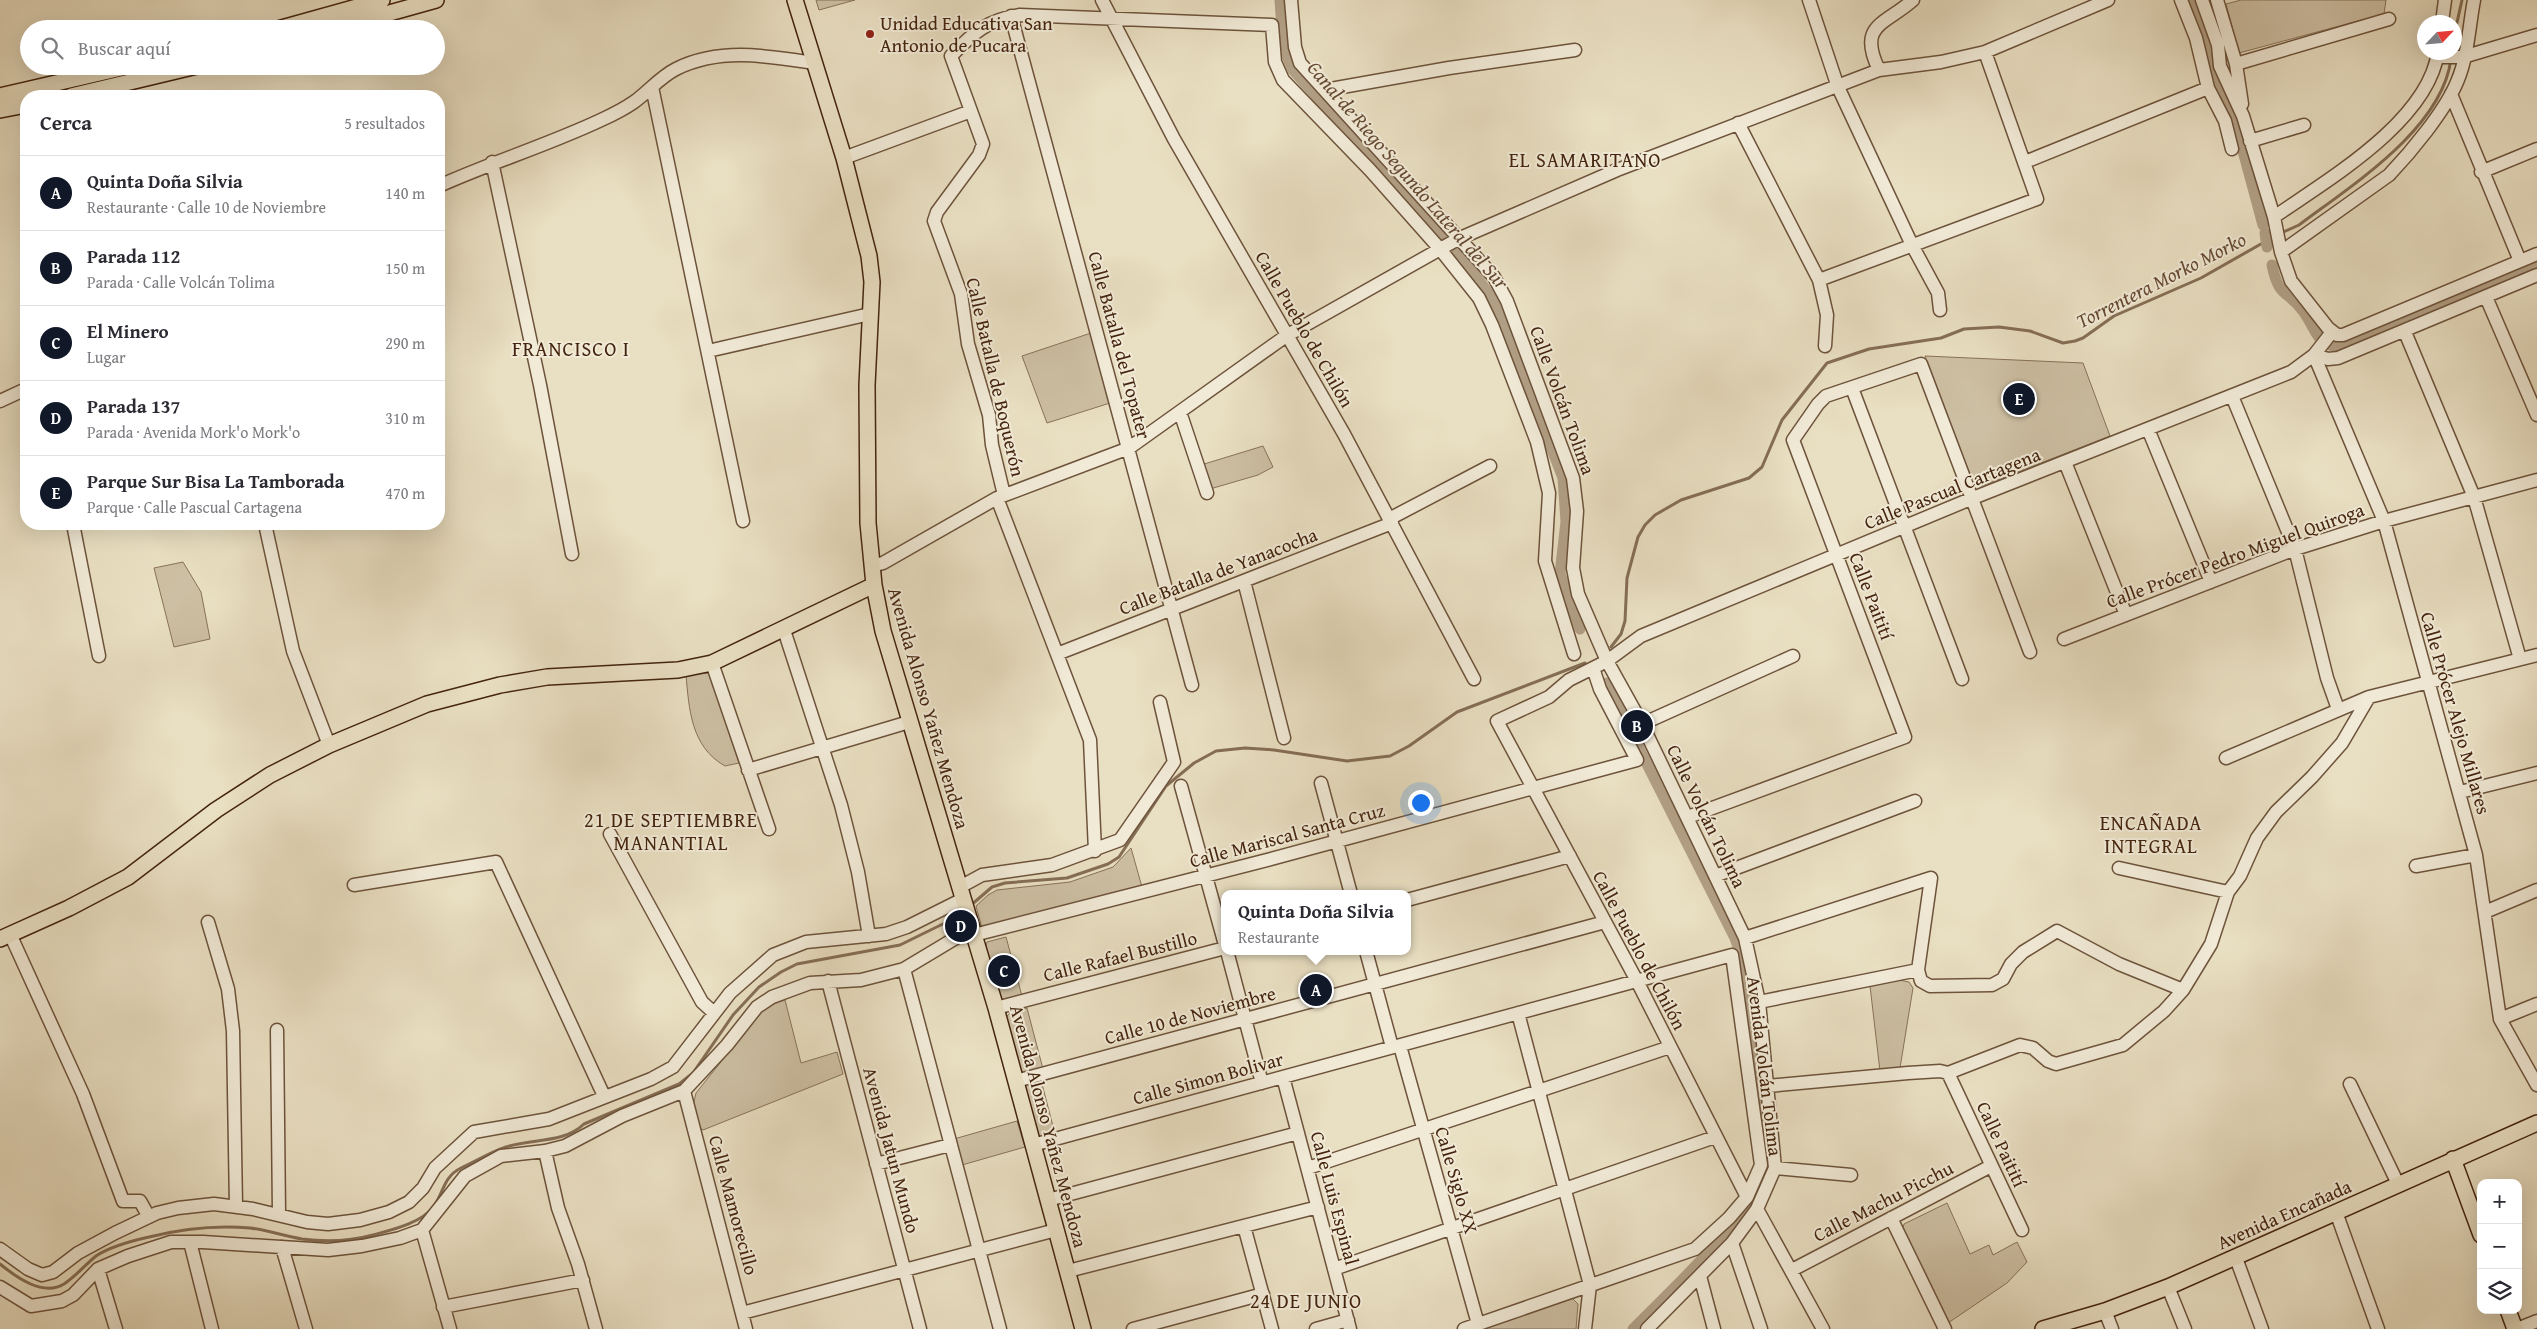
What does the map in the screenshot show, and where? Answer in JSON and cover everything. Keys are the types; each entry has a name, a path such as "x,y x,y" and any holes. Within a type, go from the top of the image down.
{"main road":[{"path":"327,20 378,6 436,0"},
{"name":"Avenida Alonso Yañez Mendoza","path":"795,0 844,158 869,256 872,282 867,459 868,523 874,585 883,631 996,1008 1083,1329"},
{"path":"350,20 378,6"},
{"path":"26,90 91,75"},
{"path":"97,90 160,75"},
{"path":"69,80 71,90"},
{"path":"0,96 20,91"},
{"path":"0,110 20,106"},
{"path":"5,936 69,908 128,877 216,810 270,774 329,745 427,704 500,685 547,677 678,670 712,664 874,585"},
{"name":"Avenida Encañada","path":"2043,1329 2105,1311 2168,1287 2537,1123"},
{"path":"2454,1159 2477,1224"},
{"path":"2510,1314 2516,1329"}],"street":[{"name":"Calle Pueblo de Chilón","path":"1102,0 1174,139 1344,434 1474,679"},
{"name":"Calle Volcán Tolima","path":"1291,0 1294,47 1300,63 1325,90 1450,244 1492,325 1537,442 1549,492 1545,561 1574,654"},
{"path":"1808,0 1838,87 1912,245 1938,293 1940,310"},
{"path":"1879,70 1874,60 1872,32 1875,27 1898,13 1913,0"},
{"path":"872,566 883,563 1000,497 1129,448 1286,336 1450,244 1617,170 1879,70 1941,62 1985,52 2108,0"},
{"path":"2181,0 2196,38 2208,88 2225,122 2232,149"},
{"path":"2202,0 2218,45 2220,66 2243,116"},
{"path":"2217,0 2236,64 2243,116 2291,281 2332,333 2343,335 2537,254"},
{"path":"2443,15 2445,0"},
{"path":"2462,26 2474,0"},
{"name":"Calle Batalla de Boquerón","path":"1094,851 1090,740 1000,497 989,415 968,344 961,294 934,221 937,212 982,149 980,135 951,56 976,31 994,20 1011,16 1272,25"},
{"name":"Calle Batalla del Topater","path":"1011,16 1192,685"},
{"path":"2236,64 2390,19"},
{"name":"Calle Volcán Tolima","path":"1272,25 1275,62 1283,80 1370,170 1501,288 1568,462 1577,511 1573,568 1574,580 1607,661 1642,724 1745,938 1759,1002 1775,1168 1757,1209 1732,1243 1647,1329"},
{"path":"2462,53 2537,35"},
{"path":"1325,90 1449,68 1575,50"},
{"path":"1819,280 2037,199 1985,52"},
{"path":"445,183 492,162 601,120 633,103 675,69 736,53 753,53 814,63"},
{"path":"2275,222 2393,128 2430,83 2445,60"},
{"path":"2280,247 2389,175 2402,162 2451,94 2457,82 2449,60"},
{"path":"652,87 743,521"},
{"path":"2025,162 2208,88"},
{"path":"2451,94 2481,172 2520,261"},
{"path":"844,158 971,111"},
{"path":"1738,124 1819,280 1827,315 1825,346"},
{"path":"2250,141 2304,125"},
{"path":"2481,172 2537,149"},
{"path":"492,162 540,385 572,554"},
{"path":"2318,350 2328,359 2338,358 2405,332 2537,275"},
{"path":"2486,297 2537,415"},
{"path":"708,351 870,314"},
{"path":"2405,332 2474,497 2520,659"},
{"name":"Calle Pascual Cartagena","path":"1497,721 1549,697 1569,680 1607,661 1641,636 1973,498 2291,372 2318,350 2332,333"},
{"name":"Calle Prócer Alejo Millares","path":"2318,350 2384,521 2427,681 2460,792 2476,855 2500,1019 2537,1085"},
{"path":"1962,678 1852,388 1922,364 2030,652"},
{"name":"Calle Paitití","path":"1688,817 1905,737 1793,440 1818,404 1836,392 1852,388"},
{"path":"0,401 20,391"},
{"path":"2232,396 2296,549 2327,678 2338,709"},
{"path":"1180,412 1207,493"},
{"path":"2148,429 2211,582"},
{"path":"2066,462 2126,615"},
{"name":"Calle Batalla de Yanacocha","path":"1057,654 1173,610 1391,521 1490,466"},
{"name":"Calle Prócer Pedro Miguel Quiroga","path":"2064,639 2296,549 2384,521 2537,480"},
{"path":"74,530 99,656"},
{"path":"266,530 293,651 329,745"},
{"path":"1244,581 1284,738"},
{"path":"784,630 841,805 858,872 869,936"},
{"path":"2226,758 2369,696 2537,655"},
{"path":"1642,724 1794,656"},
{"path":"712,664 770,829"},
{"name":"Calle Mariscal Santa Cruz","path":"684,1091 727,1045 757,1007 788,989 828,980 861,980 904,969 959,936 974,935 1206,876 1637,760 1600,689 1593,668"},
{"path":"1768,1086 1908,1073 1940,1071 1948,1073 2020,1045 2033,1048 2048,1062 2056,1064 2123,1045 2164,1012 2183,990 2211,944 2228,892 2240,876 2257,838 2276,812 2312,777 2342,743 2369,696"},
{"path":"0,1249 28,1269 42,1275 53,1272 78,1253 149,1217 178,1208 204,1205 236,1207 279,1214 308,1222 328,1224 360,1220 389,1212 409,1202 423,1188 436,1168 474,1132 549,1119 651,1079 673,1067 713,1012 730,993 773,955 790,946 806,942 869,936 907,927 964,902 982,875 1052,865 1120,840 1174,762 1160,702"},
{"name":"Calle Pueblo de Chilón","path":"1497,721 1637,981 1747,1197"},
{"path":"748,770 821,746 909,722"},
{"path":"2460,792 2537,773"},
{"path":"1321,783 1350,890"},
{"path":"1181,786 1221,933"},
{"path":"1715,876 1916,801"},
{"path":"610,834 702,1002 713,1012"},
{"path":"2416,866 2476,855"},
{"path":"1411,899 1570,856"},
{"path":"354,885 496,862 604,1096"},
{"path":"2119,868 2228,892"},
{"path":"1745,938 1931,878 1918,970 1921,981 1930,986 1992,985 2003,979 2011,964 2023,952 2058,931 2119,964 2183,990"},
{"path":"2485,912 2537,890"},
{"path":"208,922 228,989 233,1030 236,1207"},
{"name":"Calle 10 de Noviembre","path":"1016,1081 1605,922"},
{"path":"5,936 82,1094 123,1201 140,1201 149,1217"},
{"name":"Calle Rafael Bustillo","path":"996,1008 1221,949"},
{"path":"1227,955 1262,1083"},
{"name":"Calle Siglo XX","path":"1367,955 1423,1129 1478,1324"},
{"name":"Avenida Volcán Tolima","path":"1590,1285 1695,1249 1729,1218 1747,1197 1761,1165 1732,955 1637,981"},
{"path":"904,969 1000,1329"},
{"path":"1759,1002 1918,970"},
{"name":"Avenida Jatun Mundo","path":"828,980 920,1329"},
{"path":"1585,1329 1590,1285 1518,1013 1637,981"},
{"path":"2500,1019 2537,1004"},
{"name":"Calle Simon Bolivar","path":"1033,1145 1518,1013"},
{"path":"277,1030 279,1214"},
{"path":"1308,1168 1670,1048"},
{"name":"Calle Paitití","path":"1948,1073 2022,1230"},
{"name":"Calle Luis Espinal","path":"1283,1077 1349,1324"},
{"path":"2350,1084 2398,1184"},
{"path":"0,1287 31,1306 62,1301 73,1295 98,1269 128,1256 171,1242 328,1250 362,1246 400,1238 422,1230 465,1176 501,1156 545,1152 565,1146 622,1116 684,1091"},
{"name":"Calle Mamorecillo","path":"684,1091 746,1329"},
{"path":"1048,1200 1298,1133"},
{"path":"1334,1269 1715,1137"},
{"path":"876,1164 950,1145"},
{"path":"545,1152 558,1208 583,1280 596,1329"},
{"name":"Calle Machu Picchu","path":"1792,1270 1991,1166"},
{"path":"1775,1168 1851,1175"},
{"path":"1068,1271 1318,1207"},
{"path":"1757,1209 1823,1329"},
{"path":"2336,1212 2378,1329"},
{"path":"1891,1218 1945,1329"},
{"path":"1244,1226 1272,1329"},
{"path":"422,1230 450,1329"},
{"path":"742,1313 1056,1230"},
{"path":"190,1242 212,1329"},
{"path":"1732,1243 1761,1329"},
{"path":"282,1247 306,1329"},
{"path":"2236,1258 2262,1329"},
{"path":"98,1269 116,1329"},
{"path":"1700,1276 1714,1329"},
{"path":"443,1307 583,1280"},
{"path":"1464,1329 1590,1285"},
{"path":"2168,1287 2185,1329"},
{"path":"1133,1329 1263,1294"},
{"path":"2105,1311 2112,1329"},
{"path":"2516,1329 2537,1321"},
{"path":"1316,1329 1349,1324"}],"shaded area":[{"path":"816,0 855,0 819,10"},
{"path":"2241,0 2386,0 2384,14 2239,53 2226,4"},
{"path":"1091,333 1110,403 1047,423 1022,356"},
{"path":"1925,356 2083,363 2110,436 1982,486 1974,485"},
{"path":"1263,446 1273,467 1258,475 1210,489 1201,465"},
{"path":"183,562 201,592 210,639 174,647 154,568"},
{"path":"709,673 739,763 725,766 714,758 705,749 694,726 686,675"},
{"path":"1131,848 1142,887 986,927 981,925 976,906 997,890 1070,882 1113,867"},
{"path":"1006,937 1022,996 1005,1001 1000,999 986,946 987,942"},
{"path":"1899,980 1909,982 1913,988 1900,1068 1880,1071 1870,986"},
{"path":"785,1000 801,1063 837,1052 843,1074 703,1130 696,1125 693,1106 696,1093 760,1013 771,1005"},
{"path":"1027,1008 1043,1069 1025,1073 1020,1070 1005,1018 1011,1012"},
{"path":"1041,1080 1055,1134 1041,1137 1036,1134 1024,1088 1026,1083"},
{"path":"1017,1121 1025,1147 962,1165 954,1139"},
{"path":"1947,1203 1970,1254 1989,1245 1993,1255 2017,1242 2027,1262 2007,1283 1948,1323 1902,1231 1904,1224"},
{"path":"1571,1297 1578,1304 1576,1329 1480,1329"}],"waterway":[{"name":"Canal de Riego Segundo Lateral del Sur","path":"1280,0 1284,45 1293,70 1477,277 1495,303 1563,478 1566,522 1560,574 1580,629"},
{"path":"2192,0 2212,52 2212,75 2236,125 2263,225"},
{"name":"Torrentera Morko Morko","path":"2459,15 2462,0"},
{"name":"Torrentera Morko Morko","path":"2281,233 2299,225 2344,192 2392,153 2413,132 2431,109 2444,85 2451,60"},
{"name":"Torrentera Morko Morko","path":"2265,233 2267,247"},
{"name":"Torrentera Morko Morko","path":"1611,647 1621,634 1625,621 1627,578 1638,537 1645,525 1655,515 1681,500 1749,478 1762,467 1782,420 1827,363 1869,349 1941,338 1964,329 1999,327 2030,331 2063,343 2075,341 2083,338 2114,316 2201,278 2275,236"},
{"path":"2272,265 2281,289 2303,311 2318,336 2327,344 2343,348 2537,268"},
{"name":"Torrentera Morko Morko","path":"970,906 992,887 1005,883 1067,878 1108,864 1119,857 1166,786 1194,763 1216,751 1245,748 1274,750 1347,761 1390,756 1409,746 1457,712 1585,663"},
{"name":"Canal de Riego Segundo Lateral del Sur","path":"1606,683 1735,938 1743,960 1767,1163 1763,1180 1751,1201 1733,1224 1712,1249 1633,1329"},
{"name":"Torrentera Morko Morko","path":"0,1264 30,1284 47,1288 64,1284 96,1256 108,1249 135,1240 174,1232 199,1228 237,1227 302,1239 338,1240 356,1239 406,1225 429,1212 437,1201 447,1180 461,1168 506,1147 567,1135 584,1124 679,1084 693,1073 733,1015 759,987 781,972 797,964 900,945 955,918 963,912"}],"place":[{"name":"Unidad Educativa San Antonio de Pucara","path":"870,34"},
{"name":"Parque Sur Bisa La Tamborada","path":"2019,399"},
{"name":"Parada 112","path":"1637,726"},
{"name":"Parada 137","path":"961,926"},
{"name":"El Minero","path":"1004,971"},
{"name":"Quinta Doña Silvia","path":"1316,990"}],"district":[{"name":"EL SAMARITANO","path":"1585,160"},
{"name":"FRANCISCO I","path":"571,349"},
{"name":"21 DE SEPTIEMBRE MANANTIAL","path":"671,832"},
{"name":"ENCAÑADA INTEGRAL","path":"2151,834"},
{"name":"24 DE JUNIO","path":"1306,1301"}]}
